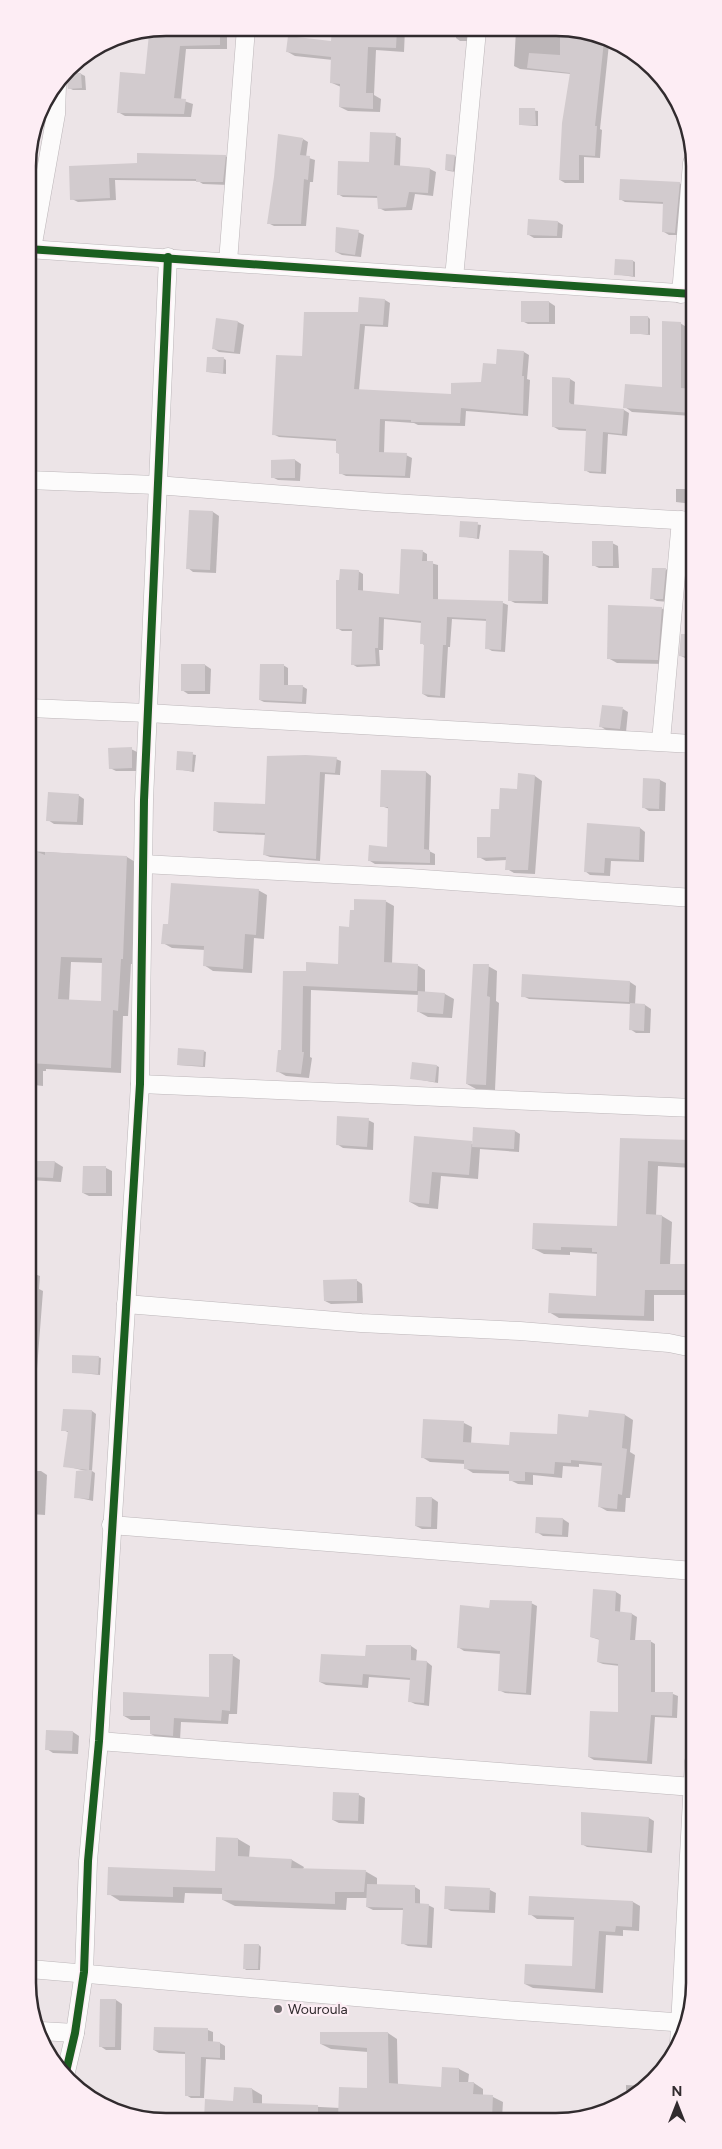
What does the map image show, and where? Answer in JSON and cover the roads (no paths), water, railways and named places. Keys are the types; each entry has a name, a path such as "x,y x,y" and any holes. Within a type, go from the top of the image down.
{"street":[{"path":"454,278 476,36"},
{"path":"228,262 245,37"},
{"path":"37,213 56,114 57,96"},
{"path":"37,249 686,294"},
{"path":"67,2067 75,2033 84,1972 88,1861 100,1741 140,1084 147,713 168,257"},
{"path":"37,480 156,486 376,502 686,520"},
{"path":"661,741 686,530"},
{"path":"37,708 686,743"},
{"path":"143,864 409,878 686,897"},
{"path":"140,1084 685,1108"},
{"path":"126,1304 361,1323 520,1331 669,1343 685,1346"},
{"path":"112,1525 685,1570"},
{"path":"100,1741 685,1786"},
{"path":"36,1969 505,2010 679,2022"},
{"path":"46,2031 75,2033"}],"place":[{"name":"Wouroula","path":"278,2009"}]}
